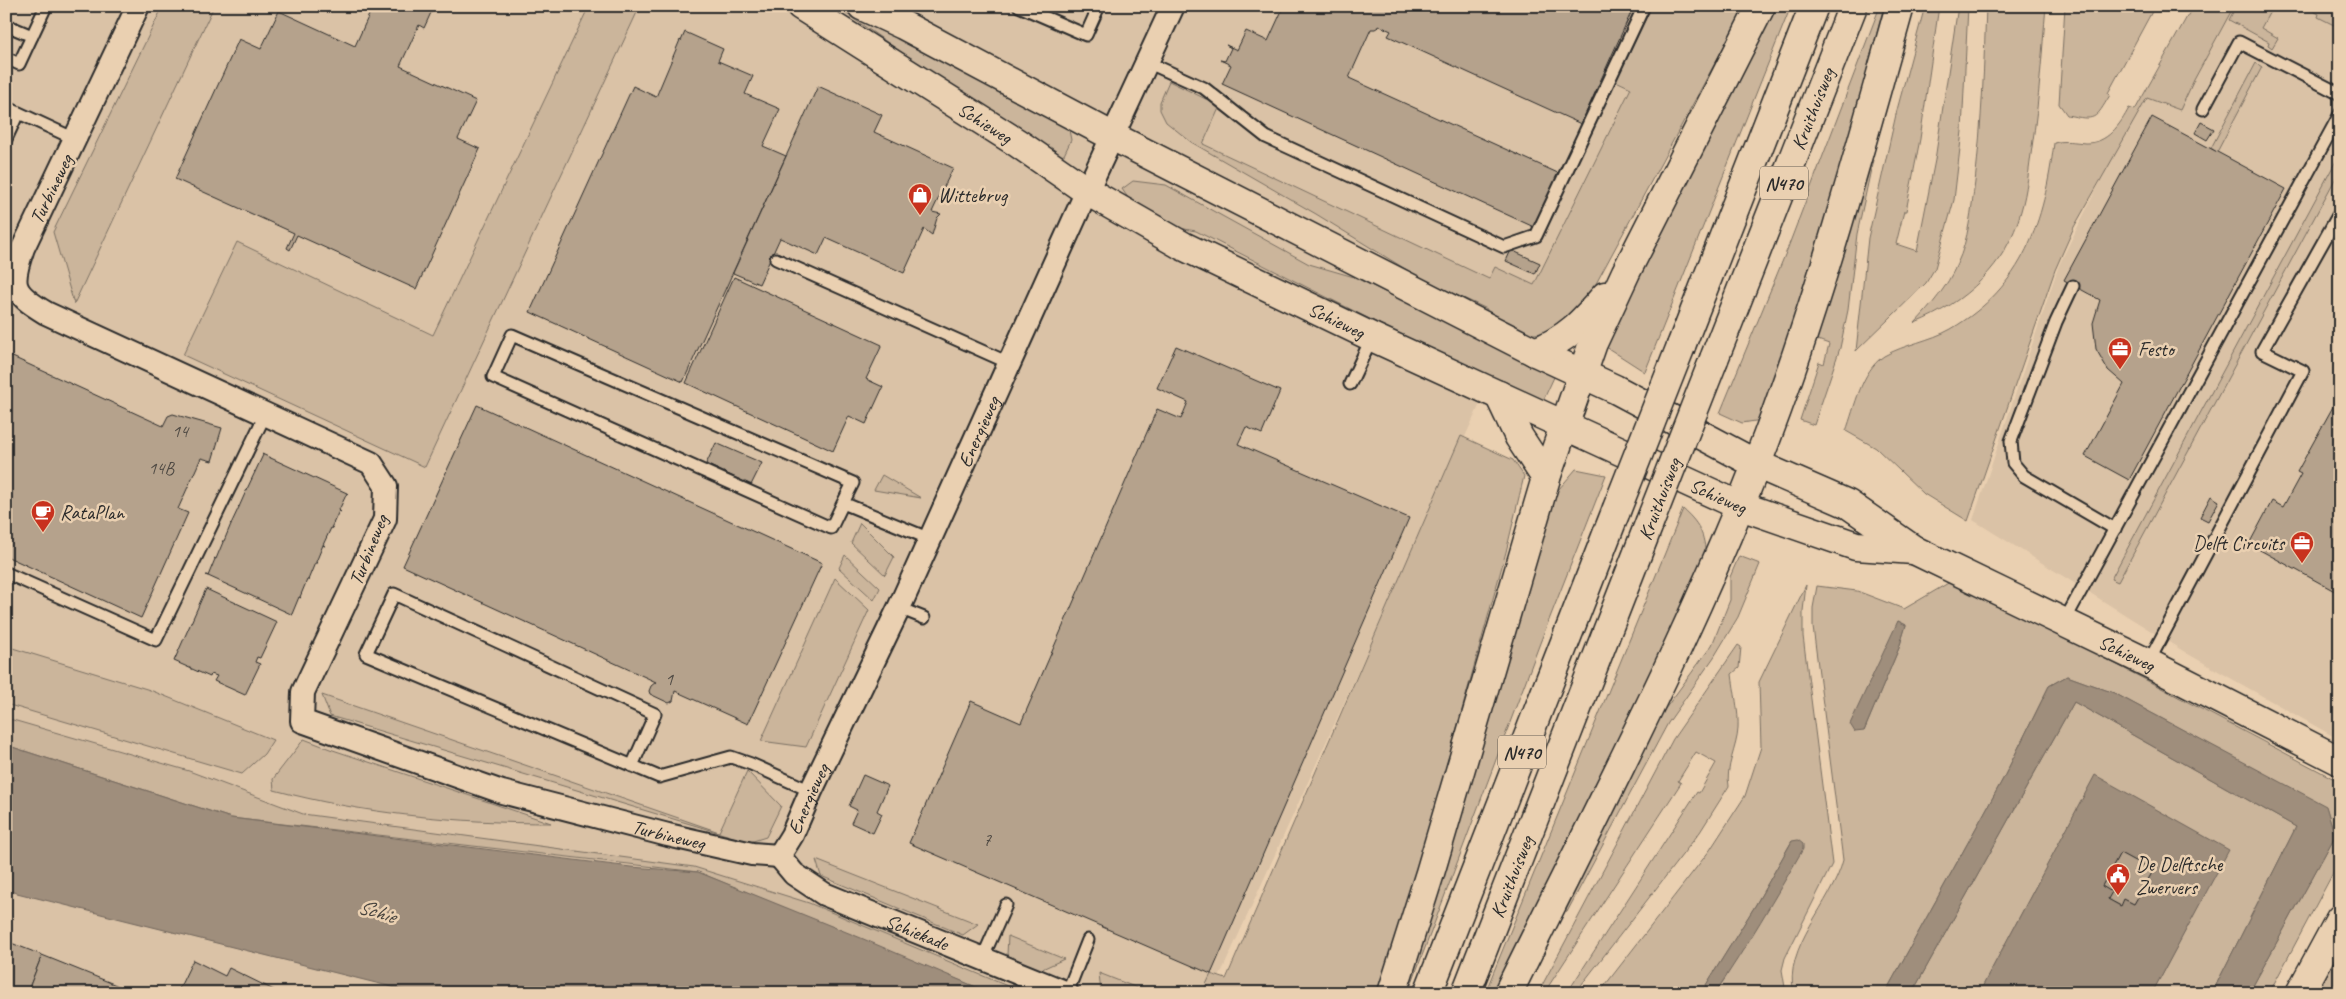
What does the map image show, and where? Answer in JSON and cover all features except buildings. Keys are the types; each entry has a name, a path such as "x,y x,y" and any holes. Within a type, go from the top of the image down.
{"main road":[{"name":"Schieweg","path":"800,6 1019,144 1087,191 1183,246 1372,337 1738,505 1856,546 1914,550"},
{"name":"Schieweg","path":"862,6 904,25 1112,136 1535,352 1583,374 1756,464 1848,504 1914,550 2148,663 2340,761"},
{"name":"N470","path":"1392,993 1430,873 1546,478 1593,343 1626,272 1760,6"},
{"name":"Kruithuisweg","path":"1428,993 1814,6"},
{"name":"Kruithuisweg","path":"1466,993 1853,6"},
{"path":"1508,993 1652,704 1756,464 1776,411 1836,231 1900,6"},
{"name":"N470","path":"1535,352 1550,346 1578,328 1626,272"},
{"path":"1498,394 1519,437 1546,478"},
{"path":"2300,993 2340,919"}],"street":[{"name":"Turbineweg","path":"138,6 23,248 10,270 14,283 22,296 46,313 371,463 386,486 385,518 303,692 302,721 502,792 668,835 752,854 779,856"},
{"name":"Energieweg","path":"779,856 792,835 811,791 900,608 1087,191 1173,6"},
{"name":"Schiekade","path":"779,856 794,874 824,894 983,957 1067,993"}],"lane":[{"path":"1019,6 1086,35 1099,6"},
{"path":"1147,62 1204,88 1266,137 1504,247 1536,236 1644,6"},
{"path":"6,58 19,64 32,36 41,8"},
{"path":"6,25 32,36"},
{"path":"2203,109 2239,42 2340,94"},
{"path":"6,107 75,139"},
{"path":"6,139 18,113"},
{"path":"2064,622 2340,114"},
{"path":"2148,663 2303,371 2262,351 2340,212"},
{"path":"776,258 1009,363"},
{"path":"2073,286 2056,322 2014,430 2011,452 2018,470 2032,483 2115,530"},
{"path":"512,335 853,483 843,502 831,528 493,377 512,335"},
{"path":"1350,384 1372,337"},
{"path":"6,573 156,640 265,415"},
{"path":"843,502 930,539"},
{"path":"632,766 656,714 394,594 366,654 632,766 659,777 731,757 811,791"},
{"path":"900,608 924,618"},
{"path":"983,957 1006,905"},
{"path":"1067,993 1088,940"}],"shaded area":[{"path":"6,6 1652,6 1616,81 1631,88 1534,285 1212,993 6,993"},
{"path":"163,6 214,6 74,304 53,232"},
{"path":"589,6 640,6 425,467 183,355 237,242 433,335"},
{"path":"835,6 844,6 1068,125 1071,140 1064,155 1057,157 1012,129"},
{"path":"1652,6 1750,6 1722,50 1578,317 1543,333 1516,336 1485,315 1487,309 1420,278 1316,214 1191,142 1166,122 1160,110 1160,102 1169,81 1220,106 1203,144 1489,279 1495,267 1534,285 1631,88 1616,81"},
{"path":"1771,6 1791,6 1645,372 1600,343"},
{"path":"1880,6 1884,6 1832,203 1762,420 1742,423 1720,413 1787,250"},
{"path":"1925,6 1939,6 1920,139 1906,211 1904,211 1896,244 1917,251 1935,160 1958,6 1968,6 1962,131 1954,200 1935,268 1926,283 1856,351 1868,238 1897,110"},
{"path":"1986,6 2046,6 2037,112 2023,203 2006,248 1981,280 1951,305 1915,323 1949,280 1961,254 1967,234 1979,138"},
{"path":"2065,6 2155,6 2108,93 2110,95 2101,110 2094,117 2084,118 2067,115 2059,104"},
{"path":"2193,6 2340,6 2340,740 2188,654 1973,520 2059,265 2135,111"},
{"path":"2193,6 2234,6 2180,110 2147,98 2074,227 2055,270 1968,521 1924,494 1876,448 1846,431 1864,380 1876,363 1884,356 1951,329 1976,312 1996,293 2013,272 2026,250 2036,225 2050,172 2054,143 2066,141 2085,143 2100,140 2117,127 2129,108 2135,110"},
{"path":"2236,6 2273,6 2261,28 2278,38 2272,48 2268,45 2269,42 2229,20"},
{"path":"2304,6 2340,6 2340,28 2318,17 2319,14"},
{"path":"2256,63 2262,67 2217,152 2211,148"},
{"path":"1867,157 1873,160 1857,234 1848,310 1840,348 1814,425 1800,420 1819,362 1824,364 1829,344 1815,339"},
{"path":"2337,159 2340,160 2340,170 2118,582 2111,579"},
{"path":"1133,181 1166,185 1309,264 1354,277 1555,375 1542,403 1423,346 1196,231 1172,226 1153,219 1137,208 1122,189"},
{"path":"1461,436 1513,460 1524,476 1506,552 1383,993 1202,993 1211,974 1226,979"},
{"path":"1576,469 1606,475 1540,643 1408,993 1400,993 1553,496"},
{"path":"882,475 921,498 874,490"},
{"path":"1683,509 1694,521 1701,533 1705,546 1706,562 1497,993 1485,993"},
{"path":"860,523 894,557 885,575 851,543"},
{"path":"845,555 880,588 874,600 839,568"},
{"path":"1739,556 1760,564 1738,617 1714,657 1668,723 1567,912 1563,902 1654,724 1712,645 1730,600 1730,577"},
{"path":"835,578 869,610 806,747 761,741"},
{"path":"1950,582 2030,619 2340,782 2340,860 2269,993 2249,993 2335,836 2326,807 2114,693 2067,676 2049,686 2003,779 1885,993 1794,993 1792,976 1795,959 1810,925 1838,876 1843,860 1813,627 1813,608 1817,586 1857,591 1904,609","holes":["1898,621 1906,625 1899,648 1864,731"]},
{"path":"1806,585 1803,636 1832,864 1785,958 1782,970 1786,993 1715,993 1726,977 1792,841 1755,906 1701,993 1599,993 1710,850 1745,796 1761,747 1759,682"},
{"path":"1738,645 1741,647 1739,668 1732,674 1738,729 1730,765 1729,786 1700,832 1575,993 1567,993 1697,792 1699,793 1716,763 1696,752 1678,781 1681,783 1544,993 1538,993 1673,739"},
{"path":"6,646 150,690 273,740 264,754 242,774 6,704"},
{"path":"322,695 719,832 747,771 781,806 766,837 750,842 330,716"},
{"path":"2074,702 2296,827 2212,993 2152,993 2228,850 2095,776 1979,993 1912,993"},
{"path":"6,718 189,771 303,814 694,867 809,903 1024,993 990,993 698,872 231,818 6,745"},
{"path":"304,739 551,823 516,823 411,816 342,805 274,790 273,779"},
{"path":"816,860 978,924 963,935 821,876"},
{"path":"1008,936 1064,959 1040,970 1007,955"},
{"path":"2340,951 2340,990 2338,993 2317,993"},
{"path":"1099,973 1150,993 1101,993"}],"water":[{"path":"1898,621 1906,625 1899,648 1864,731 1855,732 1850,724"},
{"path":"2067,676 2114,693 2326,806 2335,836 2249,993 2212,993 2296,827 2074,702 1912,993 1885,993 2003,779 2049,686"},
{"name":"Schie","path":"6,745 231,818 631,867 698,872 990,993 416,993 13,892 6,890"},
{"path":"2095,775 2229,850 2152,993 1979,993","holes":["2120,853 2153,871 2134,904 2124,899 2120,906 2108,899 2112,892 2102,886"]},
{"path":"1798,840 1803,844 1803,849 1738,958 1715,993 1701,993 1755,906 1792,841"}],"place":[{"name":"Wittebrug","path":"920,216"},
{"name":"Festo","path":"2120,370"},
{"name":"RataPlan","path":"43,533"},
{"name":"Delft Circuits","path":"2302,564"},
{"name":"De Delftsche Zwervers","path":"2118,896"}]}
